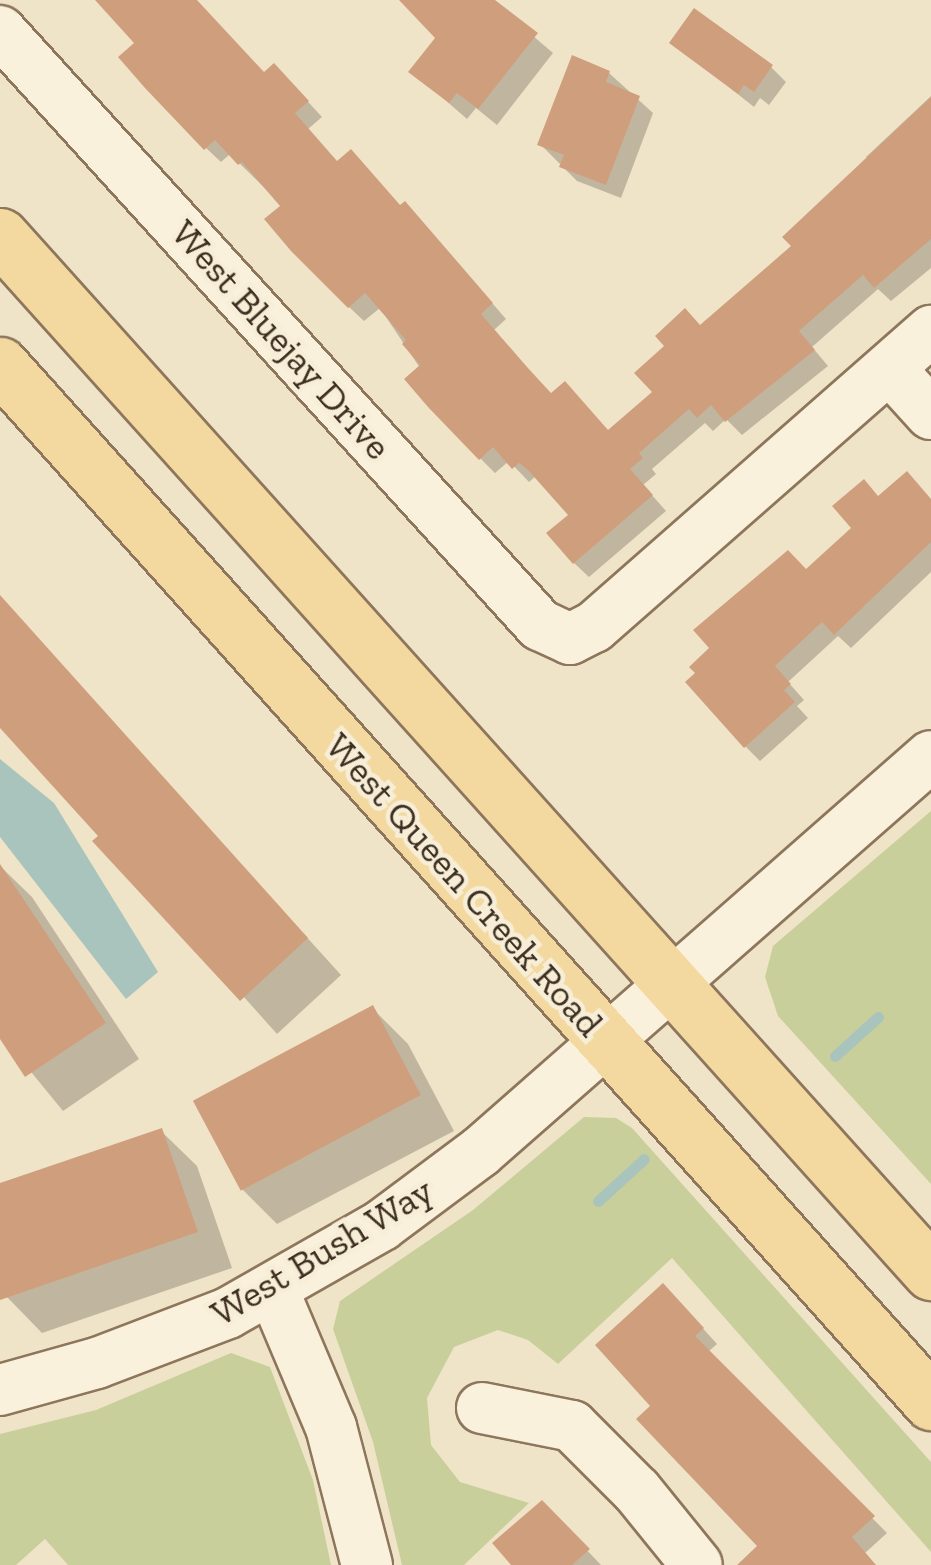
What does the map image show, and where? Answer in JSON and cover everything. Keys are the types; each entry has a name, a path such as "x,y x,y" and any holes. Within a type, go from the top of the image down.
{"main road":[{"path":"0,236 931,1272"},
{"name":"West Queen Creek Road","path":"0,365 931,1402"}],"street":[{"name":"West Bluejay Drive","path":"0,30 540,625 570,639 594,627 890,369"},
{"path":"931,331 890,369 931,414"},
{"name":"West Bush Way","path":"0,1390 114,1357 273,1290 433,1189 606,1043 931,756"},
{"path":"273,1290 331,1427 367,1565"},
{"path":"482,1408 572,1426 637,1491 697,1565"}],"green space":[{"path":"931,811 931,1184 778,1016 765,977 773,946"},
{"path":"584,1117 616,1118 632,1128 931,1462 931,1552 672,1258 558,1364 528,1340 498,1330 454,1347 427,1398 431,1445 460,1482 529,1503 464,1565 402,1565 373,1442 333,1329 340,1301 473,1210"},
{"path":"231,1353 270,1367 313,1480 331,1565 68,1565 45,1539 16,1565 0,1565 0,1434 96,1410"}],"water":[{"path":"0,759 54,803 158,972 126,999 0,837"}],"building":[{"path":"95,0 197,0 264,72 274,63 309,101 295,113 337,161 351,149 400,205 405,201 493,303 481,314 527,367 551,393 565,381 608,430 652,392 634,373 664,346 655,336 685,308 700,325 791,246 782,237 931,97 931,239 874,288 863,275 799,331 815,350 725,422 711,405 697,418 689,409 639,453 643,458 630,469 653,495 573,564 546,533 568,515 519,463 512,469 493,447 479,460 428,407 404,379 420,365 402,344 406,340 365,293 348,308 291,251 264,219 280,206 242,162 238,165 215,140 204,150 145,88 118,57 134,43"},
{"path":"399,0 495,0 538,33 478,109 457,93 449,103 408,72 435,38"},
{"path":"694,8 773,65 754,92 744,85 738,94 669,43"},
{"path":"572,55 610,71 606,82 640,96 606,185 559,167 564,155 537,145"},
{"path":"907,471 931,499 931,542 834,635 822,622 775,666 791,684 784,690 795,702 744,748 685,682 695,673 689,667 709,648 693,630 788,550 806,569 851,528 832,506 864,479 878,496"},
{"path":"0,595 308,938 240,1001 92,841 98,836 0,728"},
{"path":"0,864 106,1023 25,1077 0,1039"},
{"path":"373,1005 421,1095 241,1191 193,1101"},
{"path":"162,1128 198,1232 0,1300 0,1183"},
{"path":"663,1283 704,1328 695,1336 875,1516 852,1537 876,1565 737,1565 757,1546 636,1419 650,1406 595,1345"},
{"path":"542,1500 590,1549 572,1565 511,1565 492,1543"}],"waterway":[{"path":"835,1056 878,1017"},
{"path":"598,1201 644,1159"}]}
